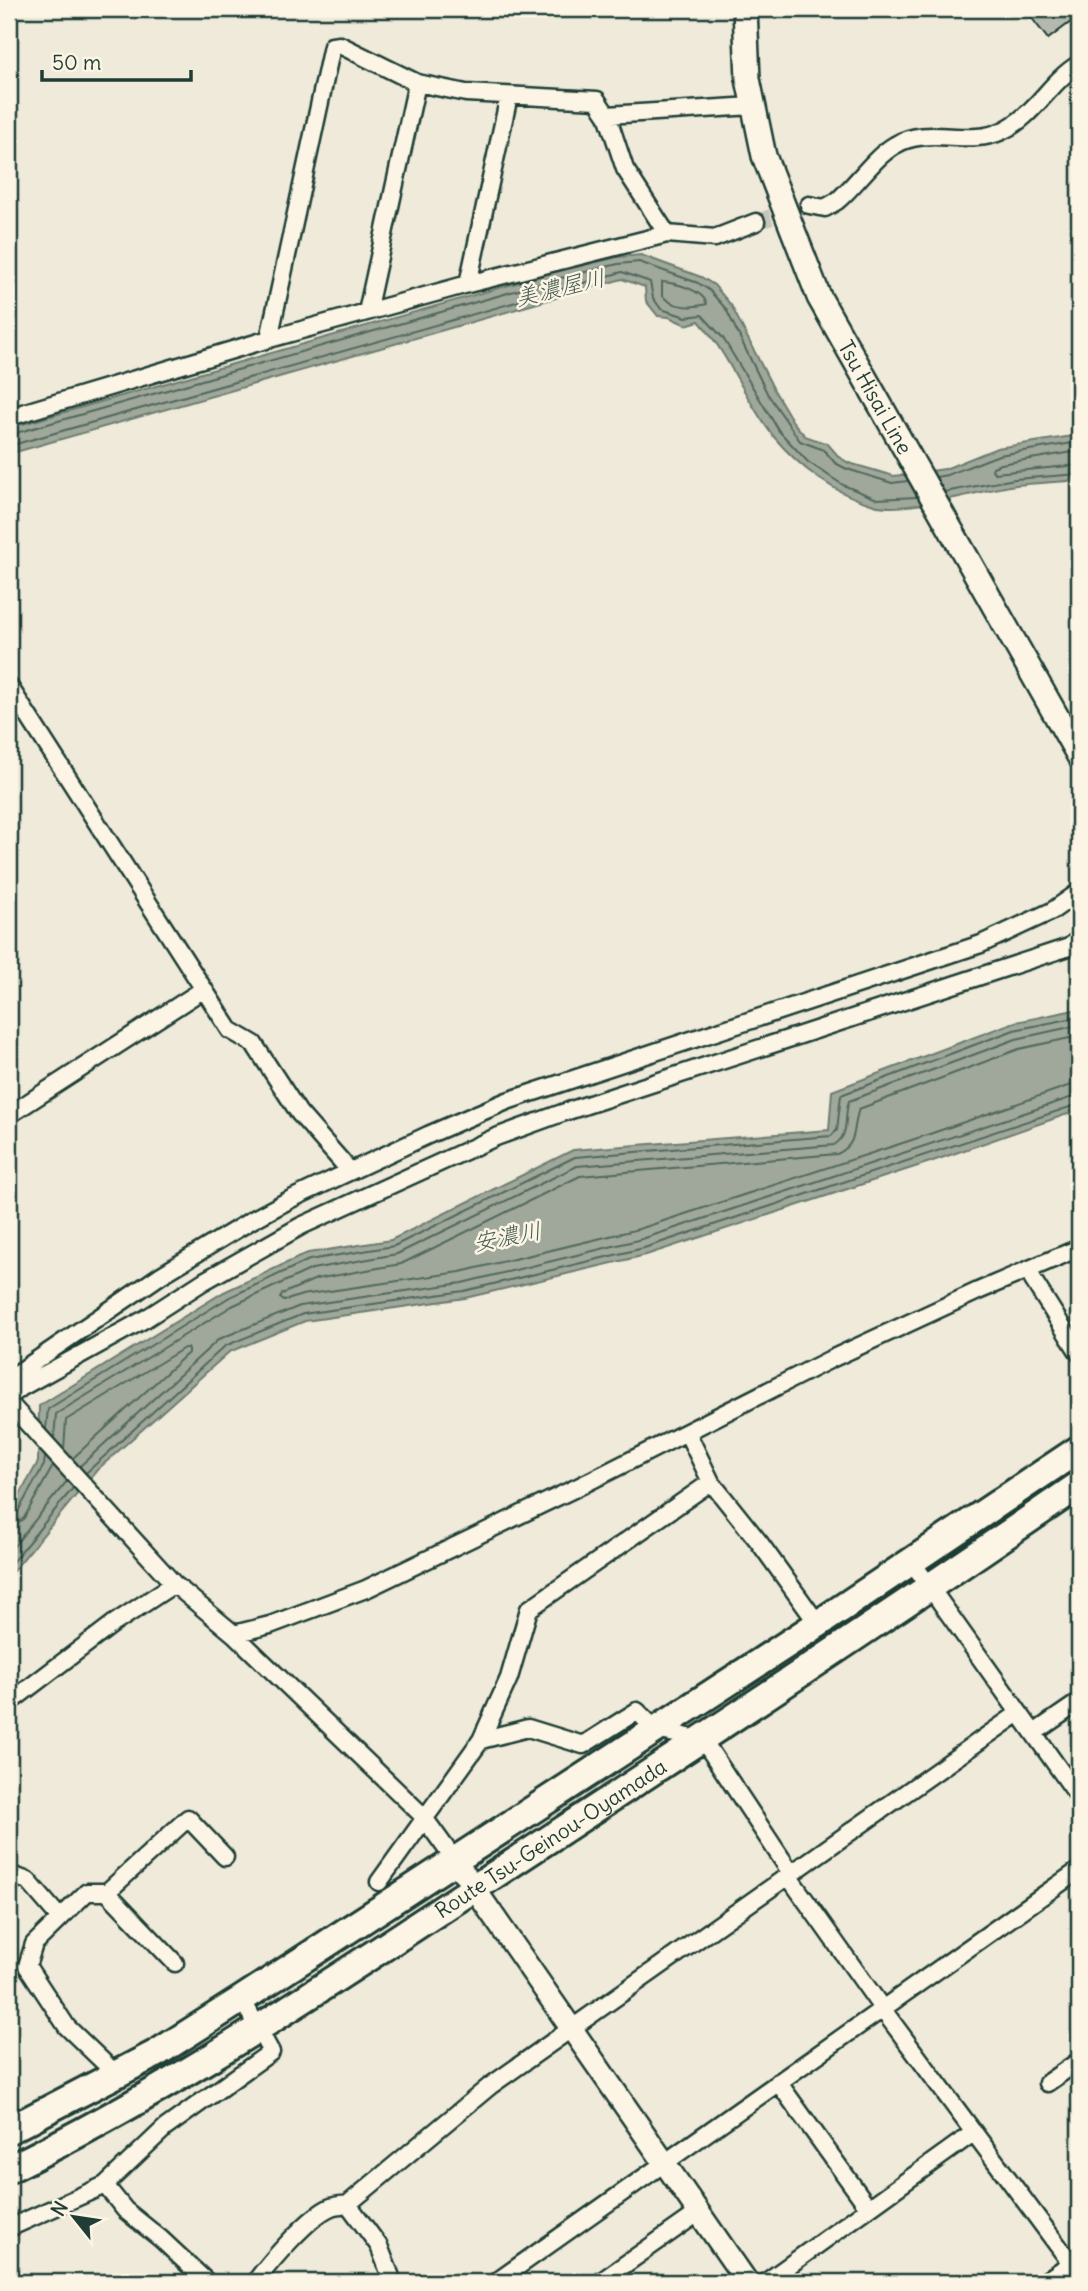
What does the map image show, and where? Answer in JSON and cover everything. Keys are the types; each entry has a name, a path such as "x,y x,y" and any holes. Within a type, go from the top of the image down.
{"main road":[{"name":"Tsu Hisai Line","path":"745,9 748,79 764,156 819,297 1079,756"},
{"name":"Route Tsu-Geinou-Oyamada","path":"12,2122 157,2053 456,1862 1079,1449"},
{"name":"Route Tsu-Geinou-Oyamada","path":"9,2169 140,2099 259,2029 702,1740 1079,1485"}],"street":[{"path":"269,339 332,46 340,45 417,83 466,93 597,100 607,115 625,169 667,234"},
{"path":"809,205 825,208 837,201 896,144 930,136 971,138 1002,131 1017,122 1079,64"},
{"path":"367,312 417,83"},
{"path":"468,284 509,96"},
{"path":"607,115 753,106"},
{"path":"9,416 269,339 468,284 667,234 715,238 756,222"},
{"path":"9,686 230,1030 254,1044 299,1113 350,1171"},
{"path":"9,1379 161,1275 252,1220 350,1171 507,1101 981,944 1052,911 1079,892"},
{"path":"9,1397 302,1226 496,1138 562,1112 1069,947 1079,939"},
{"path":"9,1115 204,989"},
{"path":"233,1634 270,1625 366,1589 829,1360 1079,1248"},
{"path":"1030,1270 1033,1280 1079,1353"},
{"path":"9,1403 171,1581 233,1634 425,1819 747,2282"},
{"path":"687,1432 711,1482 759,1542 818,1624"},
{"path":"379,1882 481,1740 509,1678 529,1609 711,1482"},
{"path":"912,1562 1079,1797"},
{"path":"9,1703 171,1581"},
{"path":"1034,1733 1079,1702"},
{"path":"481,1740 528,1728 583,1745 637,1711 656,1730 702,1740 790,1875 883,2009 974,2133 1077,2265 1044,2282"},
{"path":"255,2282 268,2264 316,2216 331,2207 348,2204 490,2086 1020,1713"},
{"path":"116,2074 67,2027 27,1966 34,1944 88,1892 107,1892 188,1818 225,1857"},
{"path":"496,2282 1079,1870"},
{"path":"9,1874 28,1881 60,1918"},
{"path":"107,1892 175,1964"},
{"path":"9,2228 105,2185 165,2128 271,2052 242,1999"},
{"path":"1047,2083 1079,2061"},
{"path":"778,2082 868,2207"},
{"path":"766,2282 974,2133"},
{"path":"105,2185 125,2210 207,2282"},
{"path":"348,2204 379,2246 393,2282"},
{"path":"600,2282 698,2213"}],"water":[{"name":"美濃屋川","path":"641,255 701,277 714,285 731,305 793,422 805,436 828,444 839,457 849,463 894,476 945,469 997,448 1079,435 1079,480 1016,485 905,506 874,505 846,494 807,469 774,437 720,349 699,321 686,325 669,317 658,316 646,301 645,287 622,279 9,454 9,428 555,272 618,257"},
{"name":"安濃川","path":"1079,1009 1079,1110 646,1255 465,1298 305,1321 229,1352 97,1470 9,1576 9,1514 38,1462 39,1406 224,1292 308,1253 391,1240 573,1150 829,1130 832,1091 1012,1023"}],"building":[{"path":"1034,9 1063,9 1072,21 1048,39 1028,13"}],"tunnel":[{"path":"756,222 809,205"}]}
